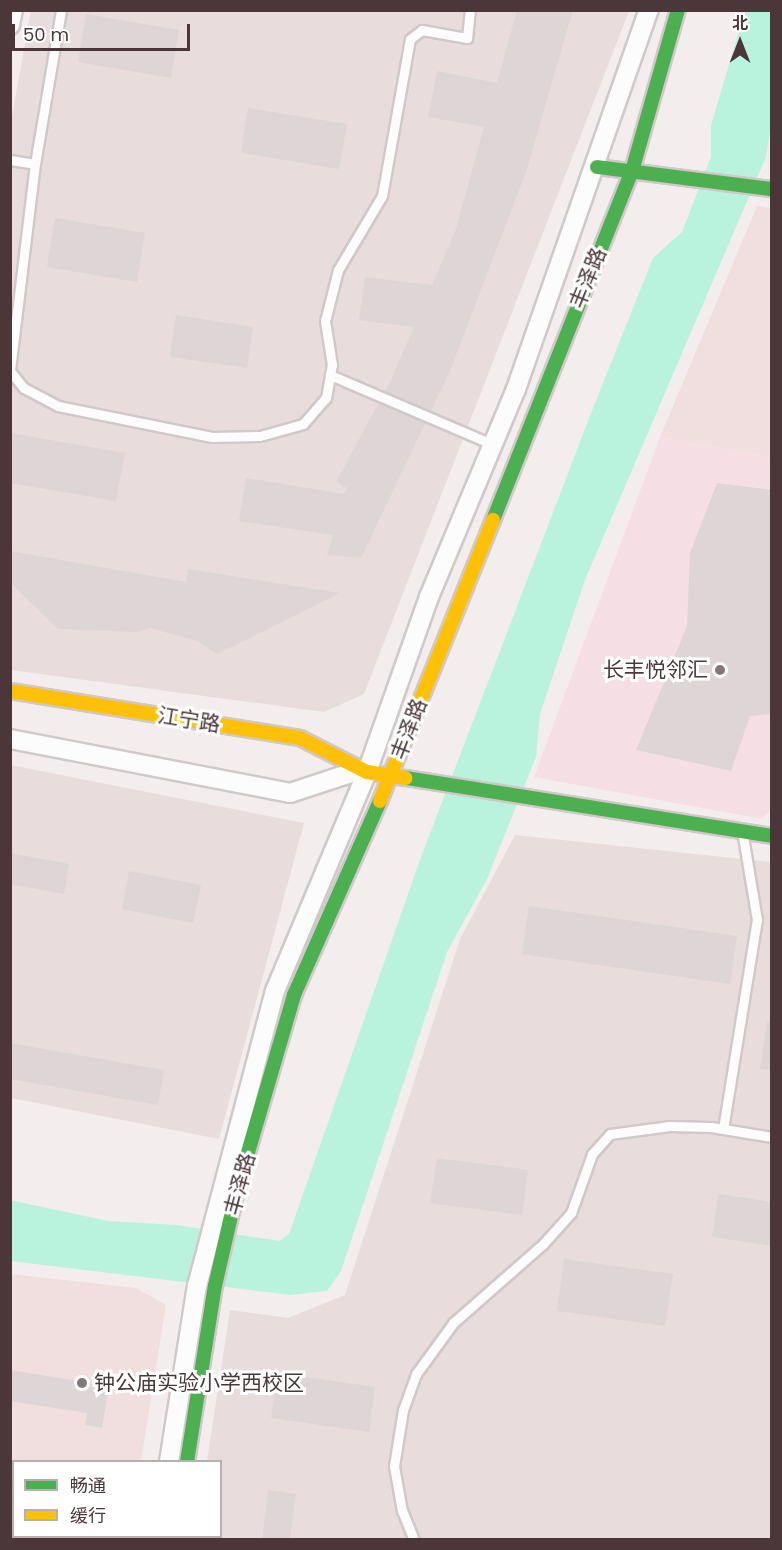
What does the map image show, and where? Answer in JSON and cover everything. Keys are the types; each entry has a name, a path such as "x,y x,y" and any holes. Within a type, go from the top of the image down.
{"street":[{"path":"10,25 13,10"},
{"name":"丰泽路","path":"187,1460 206,1286 223,1175 274,991 364,771 429,597 494,445 597,167 649,10"},
{"name":"丰泽路","path":"169,1460 206,1286 231,1217 294,995 391,775 632,171 678,10"},
{"path":"597,167 771,189"},
{"name":"江宁路","path":"10,691 300,738 364,771 546,802 743,832 770,834"},
{"name":"江宁路","path":"10,739 290,793 364,771"}],"lane":[{"path":"61,10 35,164 10,371 24,388 58,406 212,437 260,436 303,424 326,398 330,375 325,321 338,270 382,196 410,39 422,30 467,38 470,10"},
{"path":"10,160 35,164"},
{"path":"330,375 494,445"},
{"path":"723,1129 758,920 743,832"},
{"path":"414,1539 402,1511 394,1466 404,1410 416,1374 453,1323 543,1244 571,1213 592,1154 610,1134 669,1126 723,1129 771,1137"}],"shaded area":[{"path":"31,11 629,11 364,694 324,712 11,670 10,127"},
{"path":"745,11 771,11 772,118 766,157 585,580 540,714 536,757 487,879 447,952 341,1271 327,1291 290,1295 11,1261 10,1200 108,1221 177,1225 279,1241 289,1234 421,857 593,408 653,258 682,232 711,157 711,125"},
{"path":"757,206 771,208 771,457 660,437"},
{"path":"660,437 771,457 771,809 762,819 534,777"},
{"path":"10,765 304,823 219,1139 11,1098"},
{"path":"515,835 771,862 771,1539 196,1540 222,1538 222,1460 207,1460 230,1310 288,1318 345,1295 460,939"},
{"name":"钟公庙实验小学西校区","path":"11,1274 136,1288 166,1305 141,1460 12,1460 12,1538 128,1539 11,1540"}],"building":[{"path":"517,10 573,10 526,172 450,371 361,558 327,555 333,535 239,521 246,478 345,494 347,488 336,482 391,380 414,327 359,320 365,277 432,285 456,229 484,127 428,117 437,71 497,83"},
{"path":"86,14 179,30 171,78 78,62"},
{"path":"248,108 347,124 339,169 241,153"},
{"path":"55,218 145,233 137,282 47,267"},
{"path":"176,315 253,327 247,368 170,357"},
{"path":"10,433 125,453 116,501 10,483"},
{"name":"长丰悦邻汇","path":"717,483 772,490 772,714 750,716 731,771 636,750 687,626 690,553"},
{"path":"10,551 186,582 188,569 340,593 217,654 197,641 150,628 137,632 58,629 10,582"},
{"path":"10,853 69,864 64,894 10,884"},
{"path":"129,871 201,885 193,923 122,909"},
{"path":"529,906 737,936 730,984 522,954"},
{"path":"767,1021 772,1021 772,1070 760,1069"},
{"path":"10,1043 164,1070 158,1105 10,1079"},
{"path":"437,1158 528,1170 522,1215 430,1203"},
{"path":"718,1194 772,1202 772,1246 712,1237"},
{"path":"564,1259 673,1274 665,1326 557,1311"},
{"path":"10,1370 109,1386 102,1428 85,1425 87,1413 10,1401"},
{"path":"278,1373 375,1387 369,1432 271,1418"},
{"path":"268,1490 296,1494 290,1540 262,1540"},
{"path":"10,1507 12,1538 74,1538 73,1540 10,1540"}],"traffic: fast":[{"path":"493,520 632,171 678,10"},
{"path":"597,167 772,189"},
{"path":"406,778 772,836"},
{"path":"187,1460 215,1286 237,1190 294,995 380,801"}],"traffic: slow":[{"path":"380,801 493,520"},
{"path":"10,691 300,738 367,772 406,778"}],"place":[{"name":"长丰悦邻汇","path":"720,670"},
{"name":"钟公庙实验小学西校区","path":"82,1383"}]}
